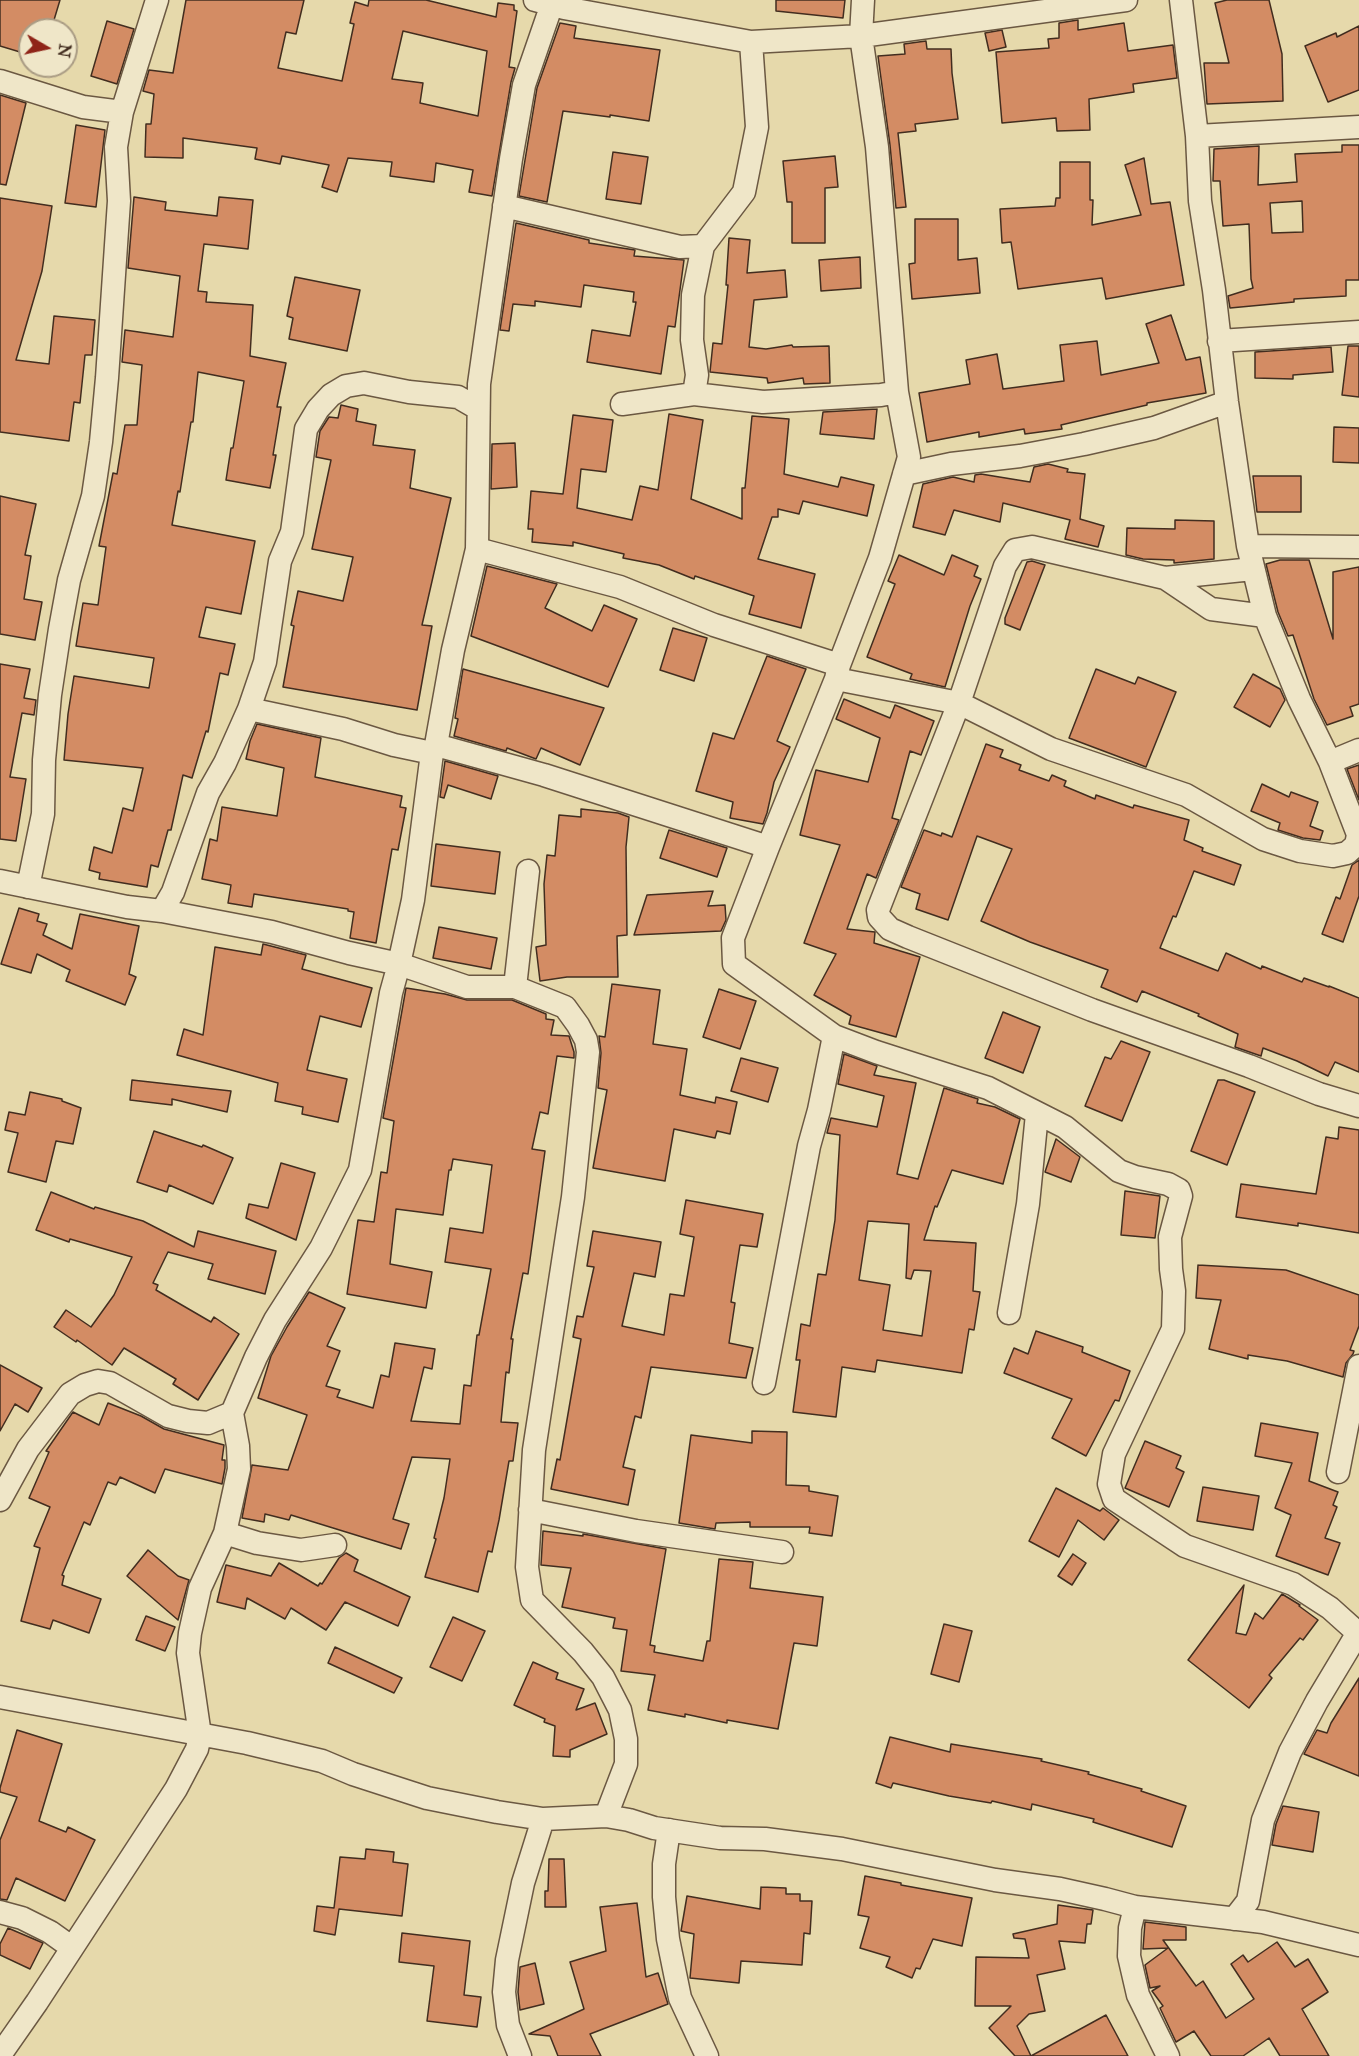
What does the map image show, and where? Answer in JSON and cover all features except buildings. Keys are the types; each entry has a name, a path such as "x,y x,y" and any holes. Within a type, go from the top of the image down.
{"street":[{"path":"28,887 43,814 46,738 58,640 69,580 93,496 101,442 119,201 116,147 122,112 157,0"},
{"path":"863,0 861,36 877,147 897,392 909,457 880,558 838,672 733,938 734,964 834,1036 988,1089 1065,1127 1119,1171 1168,1184 1179,1190 1181,1196 1170,1237 1174,1291 1173,1329 1114,1454 1109,1484 1114,1499 1185,1546 1293,1584 1330,1608 1358,1633 1317,1701 1290,1752 1263,1820 1248,1901 1234,1919"},
{"path":"0,2055 176,1789 197,1749 200,1735 188,1653 190,1633 200,1588 225,1533 239,1469 238,1446 232,1413 275,1320 321,1248 360,1170 389,1003 413,900 434,749 453,650 477,549 479,384 524,85 554,3 751,42 861,36 1126,0"},
{"path":"477,549 620,587 838,672 959,703 1051,749 1186,795 1263,839 1300,851 1333,856 1347,853 1356,845 1359,836 1330,762 1299,699 1264,616 1248,546 1200,201 1197,136 1181,0"},
{"path":"694,394 697,375 692,340 693,295 703,246 744,192 757,127 751,42"},
{"path":"0,81 83,107 122,112"},
{"path":"1197,136 1359,127"},
{"path":"504,206 680,246 703,246"},
{"path":"1219,341 1359,332"},
{"path":"162,911 173,892 208,793 225,763 249,709 265,662 280,561 292,532 306,429 318,409 331,394 346,386 363,383 409,392 458,397 477,408"},
{"path":"458,397 479,384"},
{"path":"622,404 694,394 763,402 881,395 897,392"},
{"path":"904,474 951,464 1020,456 1084,444 1154,428 1227,402"},
{"path":"1248,546 1359,546"},
{"path":"1253,569 1165,578 1032,547 1015,550 1005,566 959,703 878,910 879,917 890,929 1092,1010 1249,1066 1319,1094 1359,1106"},
{"path":"1165,578 1211,609 1264,616"},
{"path":"249,709 343,729 394,745 434,749 544,775 768,847"},
{"path":"1330,762 1359,750"},
{"path":"515,987 528,871"},
{"path":"0,881 128,907 162,911 272,932 399,964 467,987 515,987 565,1007 582,1032 588,1053 573,1197 534,1449 527,1567 532,1600 583,1652 603,1677 620,1710 626,1739 626,1764 606,1816"},
{"path":"764,1383 808,1146 819,1110 834,1036"},
{"path":"1009,1313 1029,1204 1037,1114"},
{"path":"1338,1472 1359,1366"},
{"path":"0,1500 28,1449 70,1394 85,1385 98,1382 110,1383 168,1416 188,1421 208,1423 232,1413"},
{"path":"530,1510 636,1531 782,1552"},
{"path":"225,1533 257,1543 301,1550 335,1545"},
{"path":"0,1697 247,1743 322,1761 353,1774 427,1798 497,1812 543,1819 606,1816 654,1828 720,1838 765,1839 842,1849 995,1880 1060,1890 1135,1907 1263,1922 1359,1945"},
{"path":"520,2056 508,2025 504,1992 507,1960 523,1884 543,1819"},
{"path":"669,1830 664,1875 668,1940 680,1998 707,2056"},
{"path":"1248,1901 1263,1922"},
{"path":"1135,1907 1130,1928 1129,1956 1138,1995 1168,2056"},
{"path":"0,1912 31,1922 71,1947"}]}
